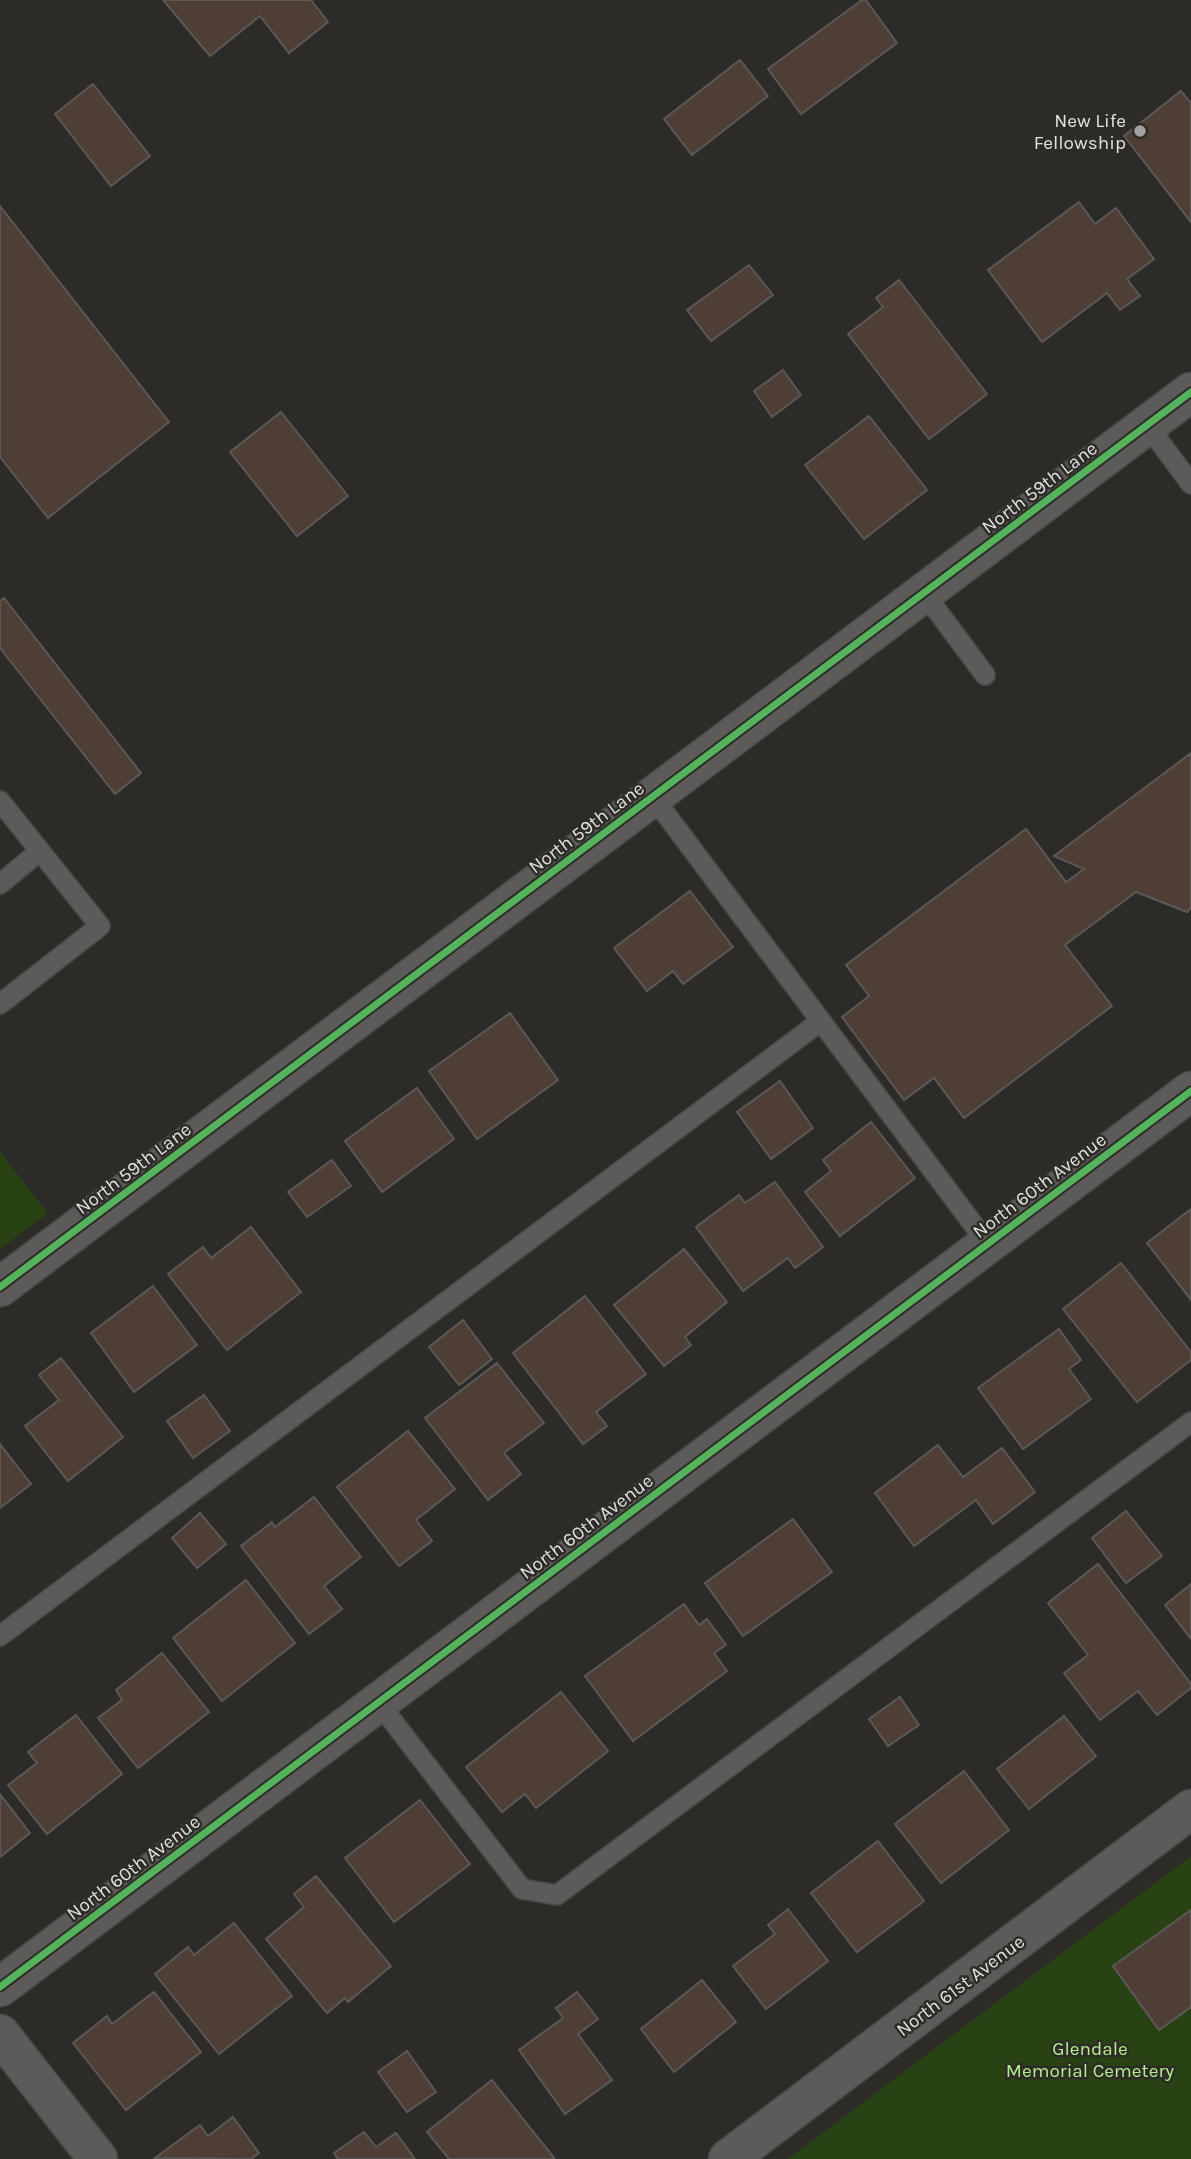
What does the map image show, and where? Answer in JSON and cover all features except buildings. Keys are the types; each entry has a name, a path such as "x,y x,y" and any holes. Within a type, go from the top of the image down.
{"street":[{"name":"North 59th Lane","path":"0,1287 1191,392"},
{"name":"North 60th Avenue","path":"0,1987 1191,1091"},
{"name":"North 61st Avenue","path":"728,2159 1191,1809"},
{"path":"0,2034 98,2159"}],"lane":[{"path":"1147,425 1191,485"},
{"path":"924,593 985,675"},
{"path":"653,797 988,1244"},
{"path":"0,801 100,926 0,1004"},
{"path":"0,884 40,851"},
{"path":"0,1636 821,1021"},
{"path":"378,1702 522,1889 557,1895 1191,1422"}],"green space":[{"path":"0,1152 48,1213 0,1249"},
{"name":"Glendale Memorial Cemetery","path":"1191,1856 1191,2159 788,2159"}],"cycle path":[{"path":"0,1287 1191,392"},
{"path":"0,1987 1191,1091"}],"place":[{"name":"New Life Fellowship","path":"1140,131"}]}
